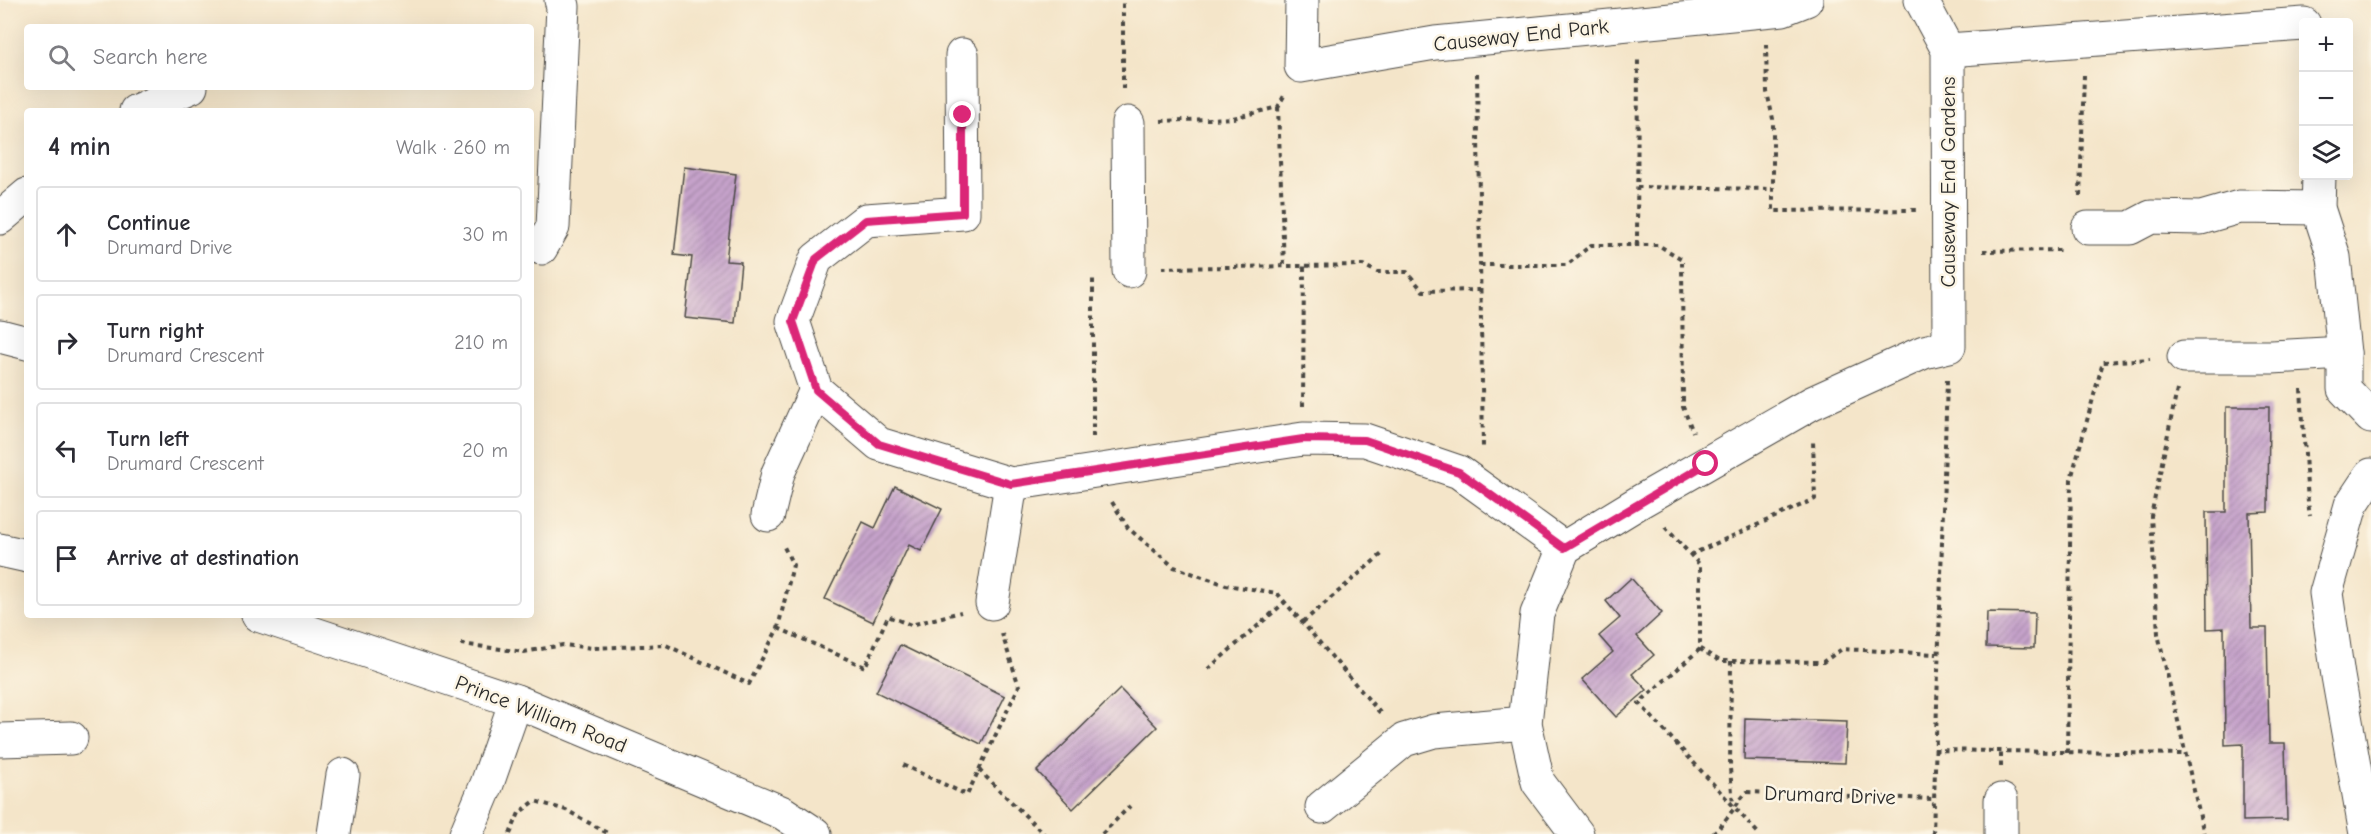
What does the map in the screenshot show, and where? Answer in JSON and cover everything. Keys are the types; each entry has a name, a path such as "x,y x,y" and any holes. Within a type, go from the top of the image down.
{"street":[{"path":"541,248 553,227 563,6 561,0"},
{"path":"1301,66 1302,0"},
{"name":"Causeway End Park","path":"1301,66 1435,43 1783,9 1806,0"},
{"name":"Causeway End Gardens","path":"1921,0 1948,50 1948,210 1937,349"},
{"path":"1948,50 2299,24"},
{"path":"962,55 963,213 866,220 816,259 793,321 816,390 879,444 1011,484 1303,439 1365,440 1459,472 1564,548"},
{"path":"143,108 184,90"},
{"path":"1128,123 1129,271"},
{"path":"2319,180 2318,208 2334,257 2344,353 2344,389 2371,417"},
{"path":"0,218 24,198"},
{"path":"2088,228 2130,228 2151,217 2201,218 2240,207 2318,208"},
{"path":"0,336 24,341"},
{"path":"1576,834 1538,783 1525,723 1537,614 1564,548 1812,403 1937,349"},
{"path":"2184,357 2300,356 2344,353"},
{"path":"768,515 778,473 816,390"},
{"path":"2366,834 2326,593 2351,505 2371,475"},
{"path":"992,603 1011,484"},
{"path":"0,550 24,554"},
{"name":"Prince William Road","path":"267,618 516,700 783,813 815,834"},
{"path":"466,834 487,784 516,700"},
{"path":"1322,807 1404,740 1434,731 1525,723"},
{"path":"0,740 72,738"},
{"path":"334,834 343,775"},
{"path":"2001,800 2001,834"}],"path":[{"path":"1123,0 1123,107 1128,123 1233,118 1278,107"},
{"path":"1766,11 1767,92 1773,119 1773,211 1948,210"},
{"path":"1637,244 1638,23"},
{"path":"1476,40 1482,489"},
{"path":"1983,251 2067,250 2088,228 2080,196 2085,40"},
{"path":"1284,266 1278,107 1301,66"},
{"path":"1637,187 1773,189"},
{"path":"1480,265 1567,265 1591,245 1658,245 1682,259 1683,407 1706,464"},
{"path":"1404,740 1277,592 1226,585 1174,567 1128,528 1093,471 1093,275 1158,268 1363,265 1377,272 1407,272 1423,291 1480,290"},
{"path":"1303,439 1304,266"},
{"path":"1933,834 1937,654 1937,349"},
{"path":"2300,356 2308,503 2312,526"},
{"path":"2067,753 2071,479 2103,362 2184,357 2151,516 2158,634 2204,834"},
{"path":"1690,555 1815,499 1812,403"},
{"path":"1641,501 1700,565 1700,649 1639,703 1759,834"},
{"path":"427,671 454,644 524,652 562,645 593,648 666,645 749,684 778,628 793,565 768,515"},
{"path":"1303,622 1383,554"},
{"path":"1208,669 1286,602"},
{"path":"778,628 865,666 888,616 911,625 992,603 1019,686 967,795 903,765"},
{"path":"1700,649 1720,661 1822,662 1842,649 1937,654"},
{"path":"1731,661 1730,768 1734,806"},
{"path":"1934,750 2184,754"},
{"path":"979,770 1044,834"},
{"name":"Drumard Drive","path":"1713,834 1726,821 1734,806 1747,792 1933,799"},
{"path":"510,834 519,813 535,801 566,810 609,834"},
{"path":"1102,834 1130,806"}],"building":[{"path":"684,167 736,174 726,261 741,262 735,323 685,318 692,257 674,255"},
{"path":"2226,407 2269,407 2268,512 2249,513 2251,628 2267,628 2269,743 2285,743 2287,820 2243,821 2243,744 2225,745 2224,628 2207,629 2206,512 2226,512"},
{"path":"895,486 942,509 921,551 909,545 873,622 825,599 863,522 875,528"},
{"path":"1631,578 1662,613 1637,636 1654,655 1632,674 1647,690 1616,717 1582,679 1613,652 1599,636 1620,618 1606,601"},
{"path":"1987,612 2035,613 2034,648 1986,647"},
{"path":"900,645 1005,696 981,744 876,692"},
{"path":"1120,689 1157,727 1073,809 1037,771"},
{"path":"1745,718 1847,721 1845,763 1744,760"}],"route":[{"path":"963,115 963,213 866,220 816,259 793,321 816,390 879,444 1011,484 1303,439 1365,440 1459,472 1564,548 1706,464"}]}
